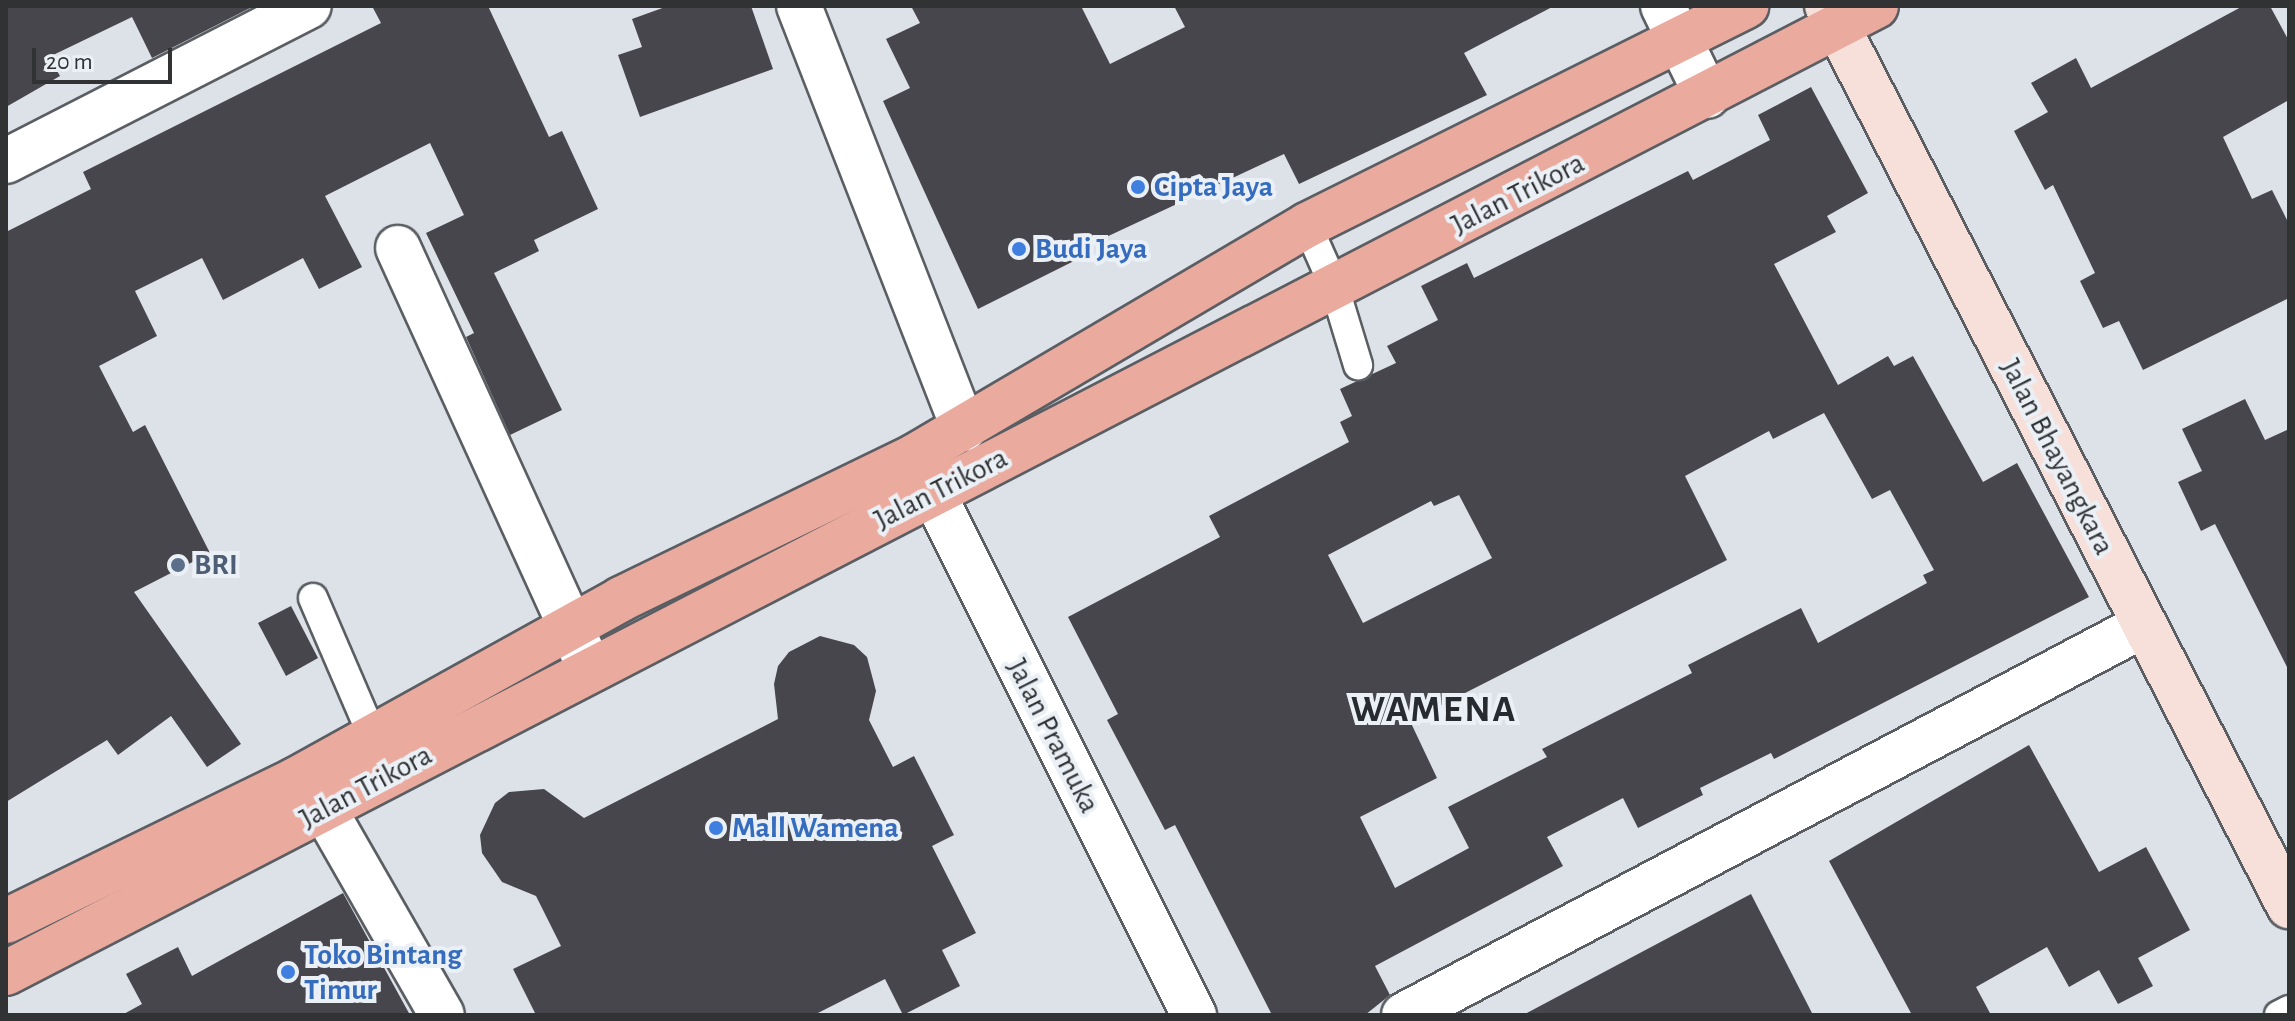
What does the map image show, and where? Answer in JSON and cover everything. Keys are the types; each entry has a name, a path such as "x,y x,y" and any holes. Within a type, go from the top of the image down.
{"highway":[{"name":"Jalan Trikora","path":"6,973 590,670 923,475 964,429 1307,225 1671,23 1746,6"},
{"name":"Jalan Trikora","path":"6,921 373,737 568,628 923,475 1334,286 1707,96 1831,17 1876,6"}],"main road":[{"name":"Jalan Bhayangkara","path":"1831,17 2142,626 2289,906"}],"street":[{"path":"6,161 309,6"},
{"path":"799,6 964,429"},
{"path":"1671,23 1707,96"},
{"path":"398,248 568,628 590,670"},
{"name":"Jalan Pramuka","path":"923,475 1194,1015"},
{"path":"1404,1015 2142,626"},
{"path":"324,809 442,1015"}],"lane":[{"path":"1307,225 1334,286 1358,365"},
{"path":"313,598 373,737"},
{"path":"2279,1015 2289,1010"}],"building":[{"path":"6,6 254,6 152,58 132,17 49,57 60,76 6,107"},
{"path":"372,6 488,6 549,137 562,131 598,209 534,240 539,251 494,273 562,410 510,435 466,337 474,333 426,233 464,215 430,143 325,196 362,267 319,289 303,258 223,300 202,258 135,291 157,336 99,366 133,432 145,425 210,553 134,592 241,744 207,767 171,716 118,755 107,740 6,802 6,232 91,189 83,172 381,23"},
{"path":"668,6 751,6 773,69 640,117 618,55 642,47 632,19"},
{"path":"911,6 1081,6 1110,64 1185,27 1174,6 1554,6 1464,53 1487,95 1299,184 1284,154 1087,246 1090,253 978,309 883,101 910,88 886,39 920,23"},
{"path":"2243,6 2270,6 2289,41 2289,100 2223,137 2252,199 2272,190 2289,224 2289,298 2143,370 2119,321 2103,328 2080,281 2095,273 2053,185 2045,190 2014,131 2048,112 2031,83 2076,58 2091,88"},
{"path":"1811,87 1868,193 1827,216 1836,232 1774,264 1838,385 1888,356 1894,366 1913,356 1983,482 2017,463 2089,597 1774,759 1771,753 1700,788 1703,795 1638,828 1623,798 1547,837 1563,866 1375,966 1390,995 1365,1015 1272,1015 1175,825 1165,830 1107,720 1118,714 1068,617 1220,537 1209,516 1349,442 1340,422 1352,416 1340,389 1396,363 1387,346 1438,320 1421,286 1467,263 1474,278 1688,171 1693,180 1770,140 1758,115","holes":["1824,413 1872,499 1890,490 1934,570 1923,575 1927,583 1818,643 1801,608 1688,665 1692,673 1542,749 1547,757 1448,807 1469,848 1395,888 1360,817 1437,778 1410,721 1727,560 1685,476 1769,431 1773,439","1459,495 1492,558 1363,623 1328,555 1431,501 1434,506"]},
{"path":"2245,399 2265,440 2289,429 2289,671 2215,524 2201,531 2178,482 2202,471 2182,429"},
{"path":"291,606 318,658 286,676 258,623"},
{"name":"Mall Wamena","path":"820,636 854,645 867,657 876,691 869,720 893,767 914,756 954,835 932,846 976,933 942,950 960,986 903,1015 885,979 814,1015 536,1015 513,969 561,946 536,896 502,882 482,853 480,835 495,803 509,792 544,789 584,818 778,719 774,684 778,666 789,652"},
{"path":"2029,745 2099,872 2146,847 2190,930 2138,958 2153,986 2118,1004 2099,970 2069,987 2047,947 1976,987 1991,1015 1912,1015 1829,861"},
{"path":"343,893 410,1015 122,1015 142,1004 126,974 178,947 192,976"},
{"path":"1751,894 1813,1015 1523,1015"}],"place":[{"name":"Cipta Jaya","path":"1138,187"},
{"name":"Budi Jaya","path":"1019,249"},
{"name":"BRI","path":"178,565"},
{"name":"Mall Wamena","path":"716,828"},
{"name":"Toko Bintang Timur","path":"288,972"}],"district":[{"name":"WAMENA","path":"1434,711"}]}
